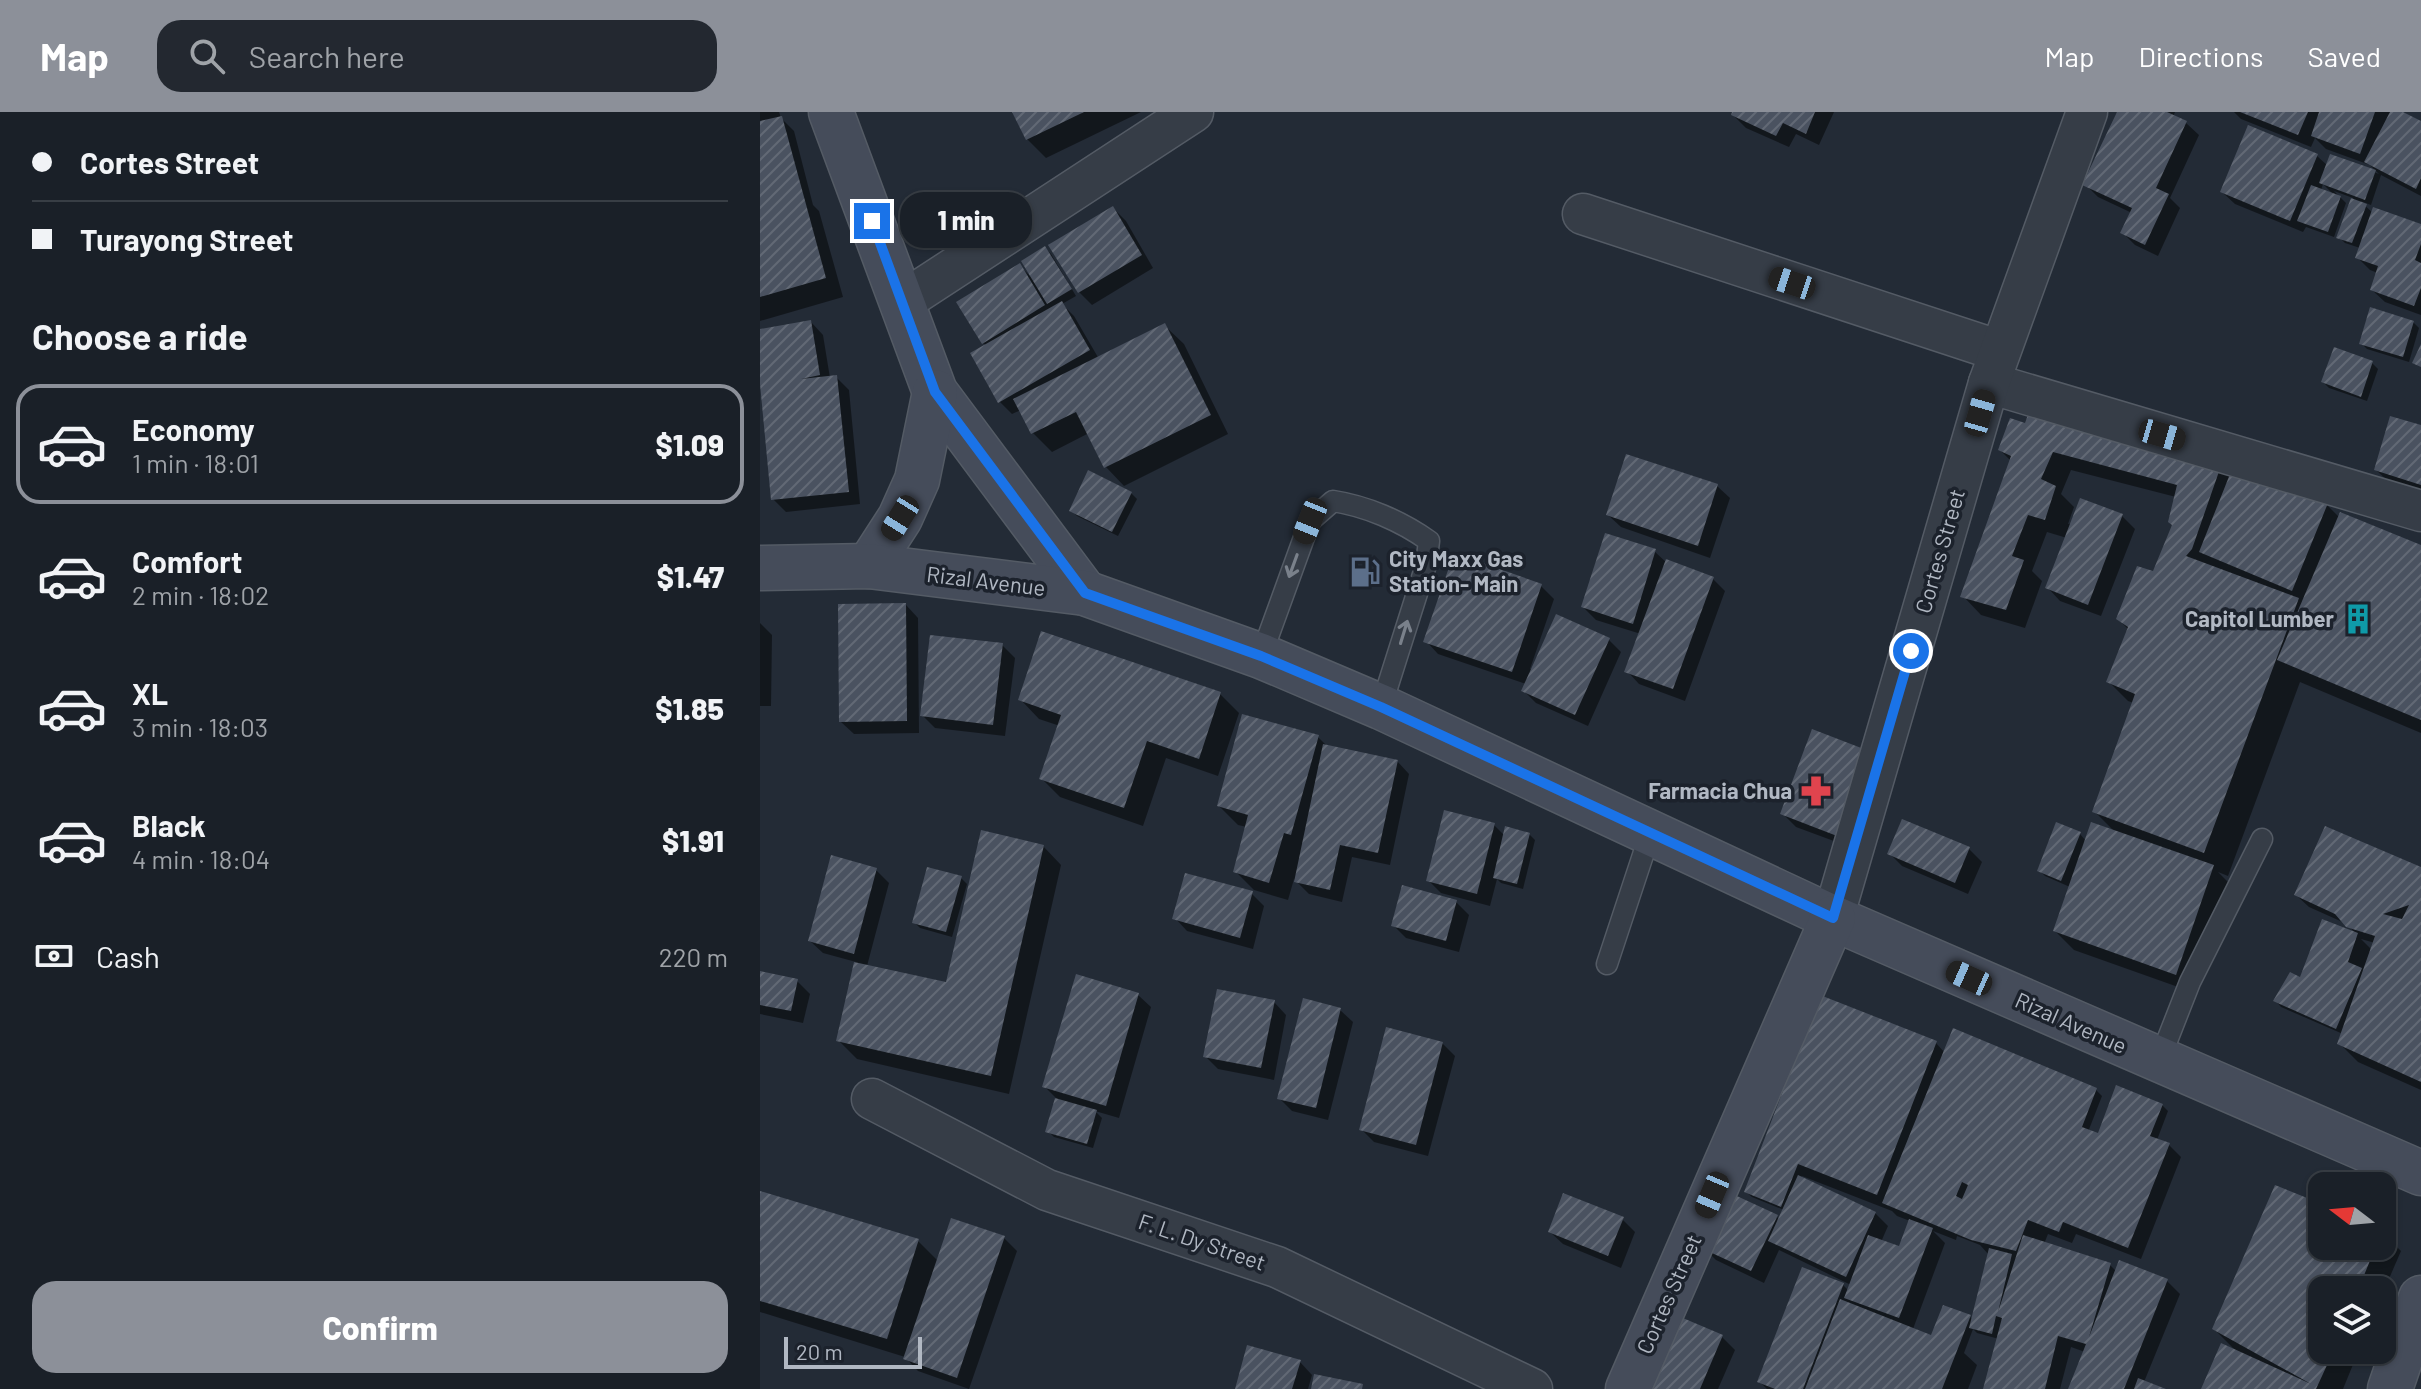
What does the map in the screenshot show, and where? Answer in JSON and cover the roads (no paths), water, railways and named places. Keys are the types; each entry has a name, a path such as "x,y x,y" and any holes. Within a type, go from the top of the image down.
{"main road":[{"path":"831,112 935,392 1085,593"},
{"path":"869,566 900,518 917,480 935,392"},
{"name":"Rizal Avenue","path":"760,568 869,566 1085,593 1261,656 1381,707 1833,918 2421,1173"},
{"name":"Cortes Street","path":"1628,1389 1833,918"},
{"path":"2390,1389 2421,1298"}],"street":[{"path":"902,302 1193,112"},
{"name":"Cortes Street","path":"1833,918 1994,367 2087,112"},
{"path":"1583,214 1994,367 2421,511"},
{"name":"F. L. Dy Street","path":"872,1099 1047,1190 1277,1267 1532,1389"}],"lane":[{"path":"1261,656 1310,521 1333,501 1352,504 1374,513 1415,531 1429,541 1426,565 1381,707"},
{"path":"1607,964 1650,834"},
{"path":"2159,1061 2190,982 2262,839"}],"place":[{"name":"City Maxx Gas Station- Main","path":"1365,572"},
{"name":"Capitol Lumber","path":"2358,619"},
{"name":"Farmacia Chua","path":"1816,791"}]}
